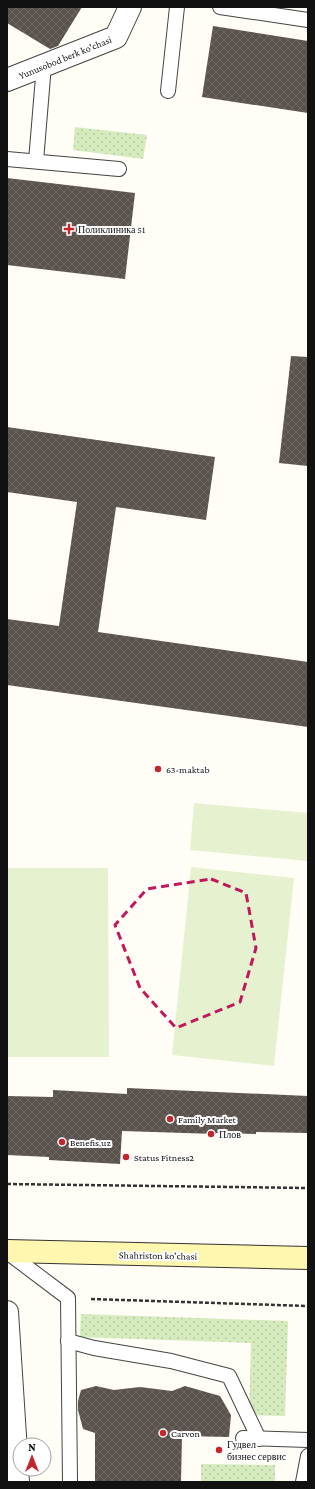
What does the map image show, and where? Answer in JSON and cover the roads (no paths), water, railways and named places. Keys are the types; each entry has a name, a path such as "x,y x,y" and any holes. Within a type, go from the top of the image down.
{"main road":[{"name":"Shahriston ko'chasi","path":"7,1252 308,1258"}],"street":[{"name":"Yunusobod berk ko'chasi","path":"7,80 116,37 130,7"},
{"path":"7,1312 18,1482"}],"lane":[{"path":"168,91 177,7"},
{"path":"220,7 308,20"},
{"path":"36,161 44,65"},
{"path":"7,159 119,169"},
{"path":"7,1252 68,1298 68,1341 74,1443 70,1482"},
{"path":"68,1341 94,1348 171,1361 229,1376 259,1439"},
{"path":"243,1438 308,1440"},
{"path":"303,1482 308,1456"}],"place":[{"name":"Поликлиника 51","path":"69,229"},
{"name":"63-maktab","path":"158,769"},
{"name":"Family Market","path":"170,1119"},
{"name":"Плов","path":"211,1134"},
{"name":"Benefis.uz","path":"62,1142"},
{"name":"Status Fitness2","path":"126,1157"},
{"name":"Carvon","path":"163,1433"},
{"name":"Гудвел бизнес сервис","path":"219,1450"}]}
